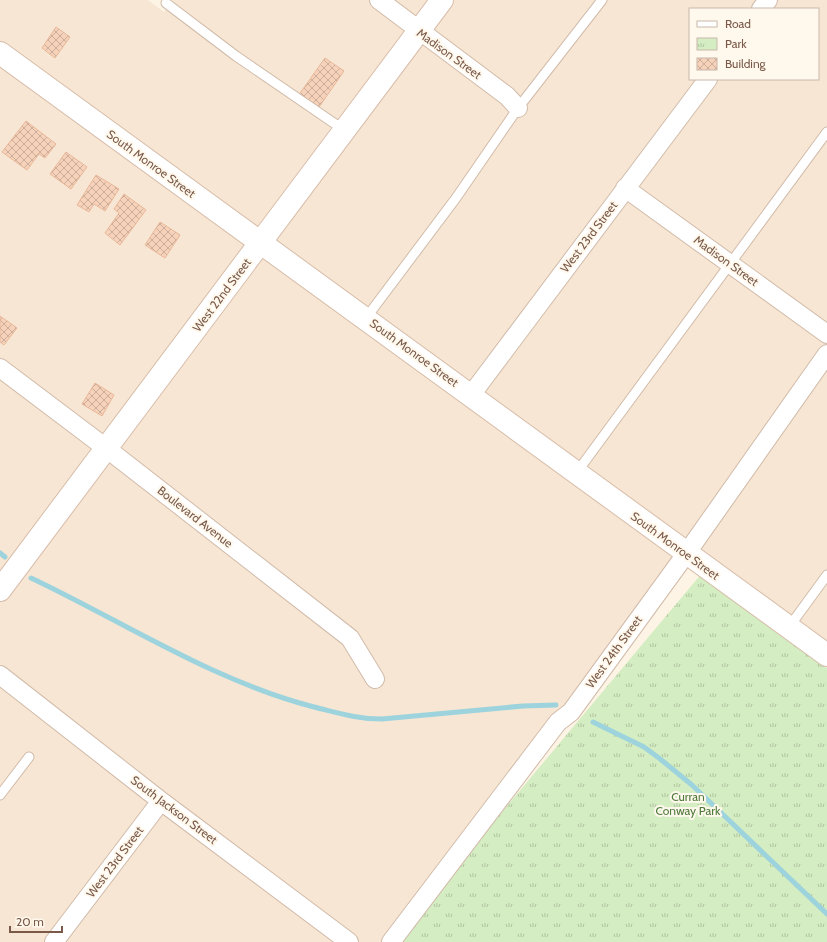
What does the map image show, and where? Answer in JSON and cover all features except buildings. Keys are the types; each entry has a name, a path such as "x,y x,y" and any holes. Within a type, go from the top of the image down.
{"street":[{"name":"Madison Street","path":"379,0 418,31 507,96 518,108"},
{"name":"West 22nd Street","path":"0,590 261,244 442,0"},
{"path":"762,8 768,0"},
{"name":"South Monroe Street","path":"0,53 261,244 366,318 576,474 827,655"},
{"name":"West 23rd Street","path":"471,395 707,80"},
{"name":"Madison Street","path":"625,188 827,334"},
{"name":"West 24th Street","path":"391,942 554,728 571,712 686,554 827,354"},
{"name":"Boulevard Avenue","path":"0,368 106,448 350,638 376,679"},
{"name":"South Jackson Street","path":"0,675 161,801 349,942"},
{"name":"West 23rd Street","path":"54,942 161,801"}],"lane":[{"path":"366,318 456,198 518,108 602,0"},
{"path":"166,3 236,56 344,131"},
{"path":"576,474 827,132"},
{"path":"789,627 827,575"},
{"path":"0,795 29,757"}],"shaded area":[{"path":"0,0 148,0 164,12 173,0 827,0 827,655 686,554 391,942 0,942"}],"green space":[{"name":"Curran Conway Park","path":"702,573 827,668 827,942 393,942"}],"waterway":[{"path":"0,553 5,557"},
{"path":"31,578 170,649 240,682 277,696 314,707 356,717 382,719 523,706 556,705"},
{"path":"593,722 644,747 692,785 827,914"}]}
